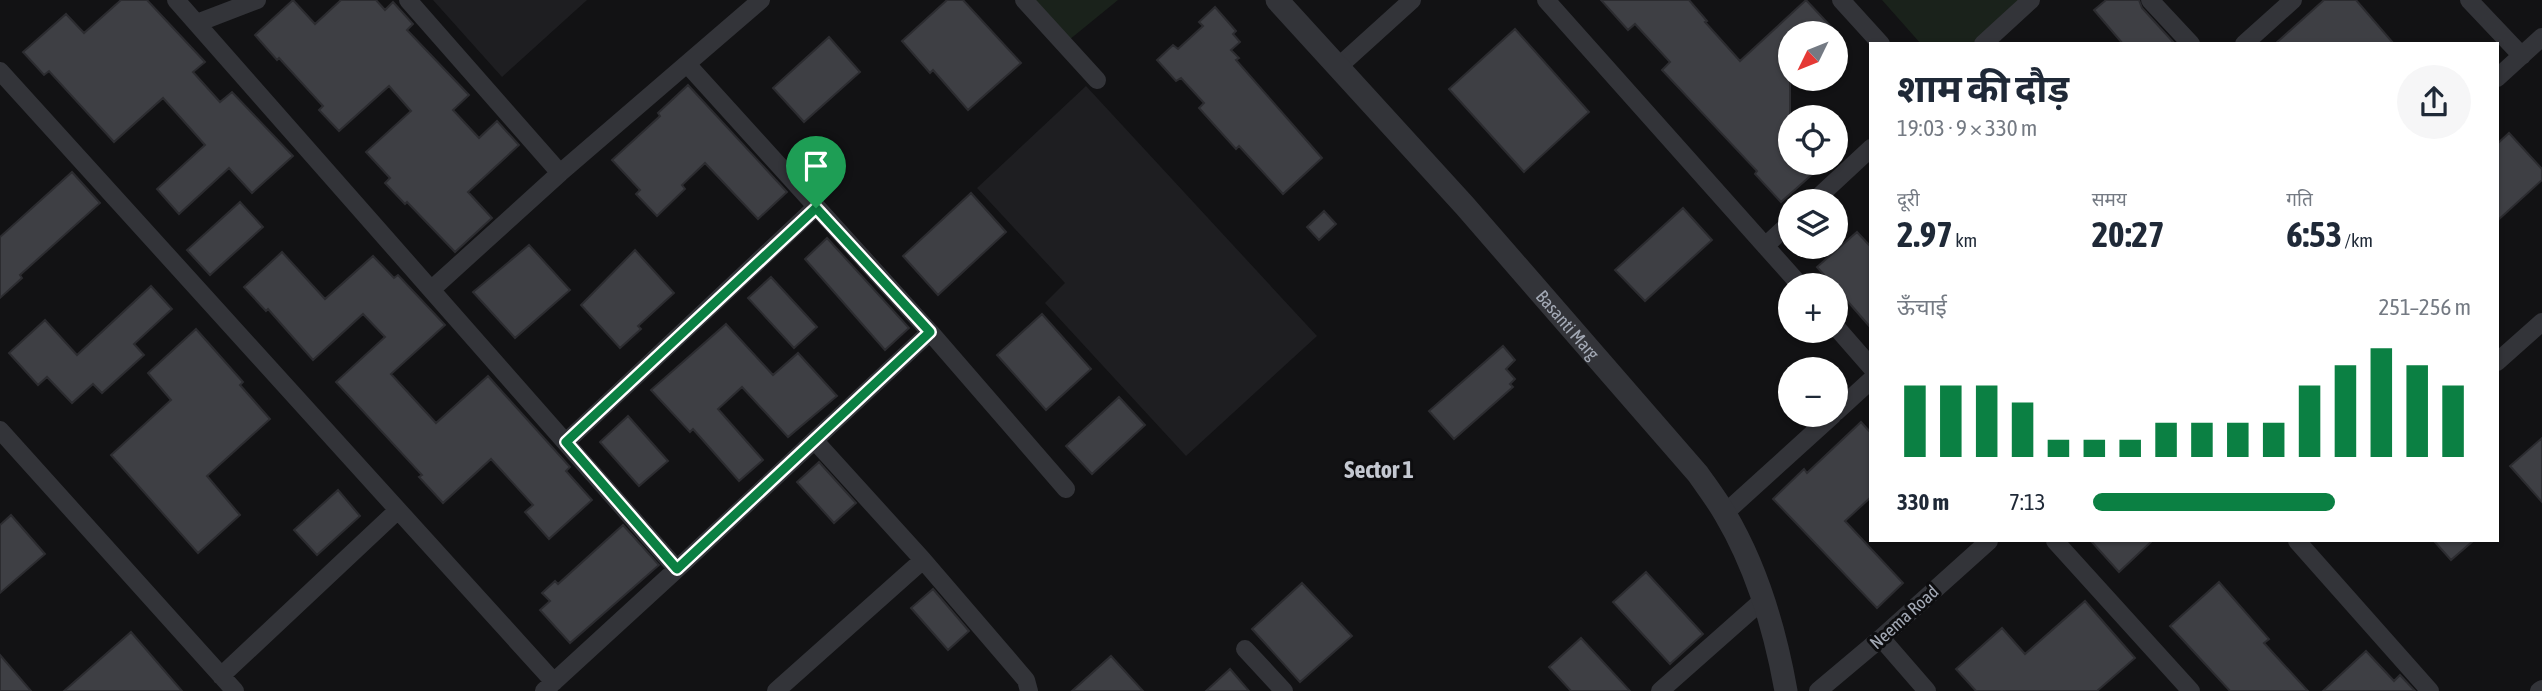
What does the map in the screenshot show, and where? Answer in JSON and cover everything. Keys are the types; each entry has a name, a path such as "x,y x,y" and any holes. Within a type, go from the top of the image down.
{"street":[{"path":"176,0 677,569"},
{"path":"197,23 257,0"},
{"path":"408,0 560,173"},
{"path":"432,289 560,173 761,0"},
{"path":"1024,0 1097,80"},
{"name":"Basanti Marg","path":"1277,0 1465,206 1698,474 1725,513 1764,599 1786,691"},
{"path":"1338,67 1412,0"},
{"path":"1546,0 1789,273"},
{"path":"1842,0 1879,42"},
{"path":"1985,42 2031,0"},
{"path":"2151,0 2190,42"},
{"path":"2246,42 2293,0"},
{"path":"2469,0 2522,56"},
{"path":"2499,76 2542,37"},
{"path":"687,64 930,332 1066,489"},
{"path":"0,71 398,510 549,686 930,332"},
{"path":"1827,189 1869,150"},
{"path":"566,442 816,208"},
{"path":"1765,246 1778,234"},
{"path":"2499,360 2542,322"},
{"path":"1848,340 1869,364"},
{"path":"1848,401 1869,382"},
{"path":"1725,513 1819,427"},
{"path":"0,430 235,691"},
{"path":"815,440 1026,680 1029,691"},
{"path":"221,676 398,510"},
{"name":"Neema Road","path":"1818,691 1988,542"},
{"path":"2056,542 2191,691"},
{"path":"2298,542 2430,691"},
{"path":"776,691 923,560"},
{"path":"1660,691 1764,599"},
{"path":"1881,638 1927,691"},
{"path":"1245,649 1284,691"}],"shaded area":[{"path":"433,0 587,0 502,77"},
{"path":"1031,0 1118,0 1069,40"},
{"path":"1882,0 2028,0 1981,42 1919,42"},
{"path":"1086,86 1317,336 1186,456 1045,303 1065,283 977,188"}],"building":[{"path":"121,0 147,0 205,62 193,72 220,102 232,92 293,156 252,193 229,168 179,214 157,189 205,145 163,98 114,142 49,71 44,75 23,52 66,14 84,33"},
{"path":"293,0 315,24 341,0 376,0 385,10 393,2 413,24 407,30 469,95 453,110 479,138 497,121 519,145 468,192 492,218 455,252 385,183 390,178 366,152 411,111 389,86 339,131 319,110 323,106 255,35"},
{"path":"947,0 963,0 1021,63 968,110 933,70 930,73 902,41"},
{"path":"1601,0 1689,0 1740,61 1778,26 1778,91 1790,91 1790,105 1778,105 1778,175 1811,175 1796,189 1778,189 1778,199 1755,174 1757,171 1662,70 1670,62 1635,24 1628,30"},
{"path":"1806,0 1826,21 1783,21"},
{"path":"2106,0 2139,0 2142,8 2173,42 2121,42 2094,10"},
{"path":"2324,0 2356,0 2392,42 2277,42"},
{"path":"1215,7 1236,31 1233,34 1240,42 1231,50 1239,58 1236,60 1322,158 1283,194 1239,146 1236,149 1199,108 1204,103 1181,78 1176,81 1157,60 1173,45 1178,49 1203,26 1199,22"},
{"path":"1515,29 1589,112 1524,172 1449,89"},
{"path":"829,37 860,72 804,122 773,88"},
{"path":"688,85 787,192 758,219 705,163 682,185 685,189 657,216 636,194 640,190 612,160 660,116 658,113"},
{"path":"2509,133 2542,169 2542,180 2499,219 2499,142"},
{"path":"72,172 100,203 20,275 22,278 0,298 0,237"},
{"path":"971,193 1006,232 938,295 903,256"},
{"path":"240,202 263,227 210,275 187,250"},
{"path":"1683,208 1712,240 1645,301 1615,270"},
{"path":"1324,211 1336,224 1319,240 1307,227"},
{"path":"1857,232 1869,245 1869,326 1848,302 1848,273 1822,273 1817,267 1826,259 1848,259 1848,240"},
{"path":"827,238 909,328 885,350 805,259"},
{"path":"529,245 570,290 515,338 473,292"},
{"path":"635,250 674,293 638,326 641,329 620,348 581,305"},
{"path":"282,252 325,299 373,256 394,278 398,275 445,325 391,374 436,423 488,376 570,467 566,471 592,500 549,539 525,512 533,505 491,459 443,503 419,477 422,475 336,382 385,337 363,314 313,360 268,309 266,311 244,287"},
{"path":"771,277 817,327 794,348 748,298"},
{"path":"151,286 172,309 134,344 144,355 102,393 93,384 72,403 47,377 38,385 9,353 45,320 77,355"},
{"path":"1042,314 1091,369 1046,410 997,355"},
{"path":"726,324 773,375 798,353 837,396 788,437 742,387 718,409 763,460 739,481 693,429 690,432 651,390"},
{"path":"196,329 243,382 240,385 270,419 207,476 240,515 198,553 111,455 171,400 148,373"},
{"path":"1503,346 1515,360 1506,369 1515,379 1510,384 1513,387 1454,439 1429,411"},
{"path":"1119,397 1145,425 1092,474 1066,446"},
{"path":"628,416 668,461 639,486 600,442"},
{"path":"1861,422 1869,431 1869,499 1845,521 1903,583 1877,608 1773,499 1804,469 1807,473"},
{"path":"2542,438 2542,502 2510,466"},
{"path":"819,462 856,503 834,523 797,482"},
{"path":"338,490 360,516 317,555 294,530"},
{"path":"11,515 45,554 0,593 0,525"},
{"path":"623,525 659,565 570,643 540,610 550,601 542,593 555,581 558,584"},
{"path":"2092,542 2151,542 2119,572"},
{"path":"2435,542 2472,542 2451,560"},
{"path":"1646,572 1703,634 1670,664 1613,602"},
{"path":"2219,582 2269,639 2264,643 2308,691 2230,691 2170,626"},
{"path":"1302,583 1352,636 1300,682 1252,629"},
{"path":"933,589 969,631 948,650 911,608"},
{"path":"2085,601 2135,658 2097,691 1976,691 1956,669 2002,628 2025,654"},
{"path":"131,632 182,691 64,691"},
{"path":"1581,638 1630,691 1571,691 1549,667"},
{"path":"2366,651 2394,681 2400,675 2415,691 2323,691"},
{"path":"0,655 31,691 0,691"},
{"path":"1111,656 1143,691 1072,691"},
{"path":"1230,669 1249,691 1206,691"}],"district":[{"name":"Sector 1","path":"1379,469"}],"route":[{"path":"816,208 930,332 677,569 566,442 816,208"}]}
